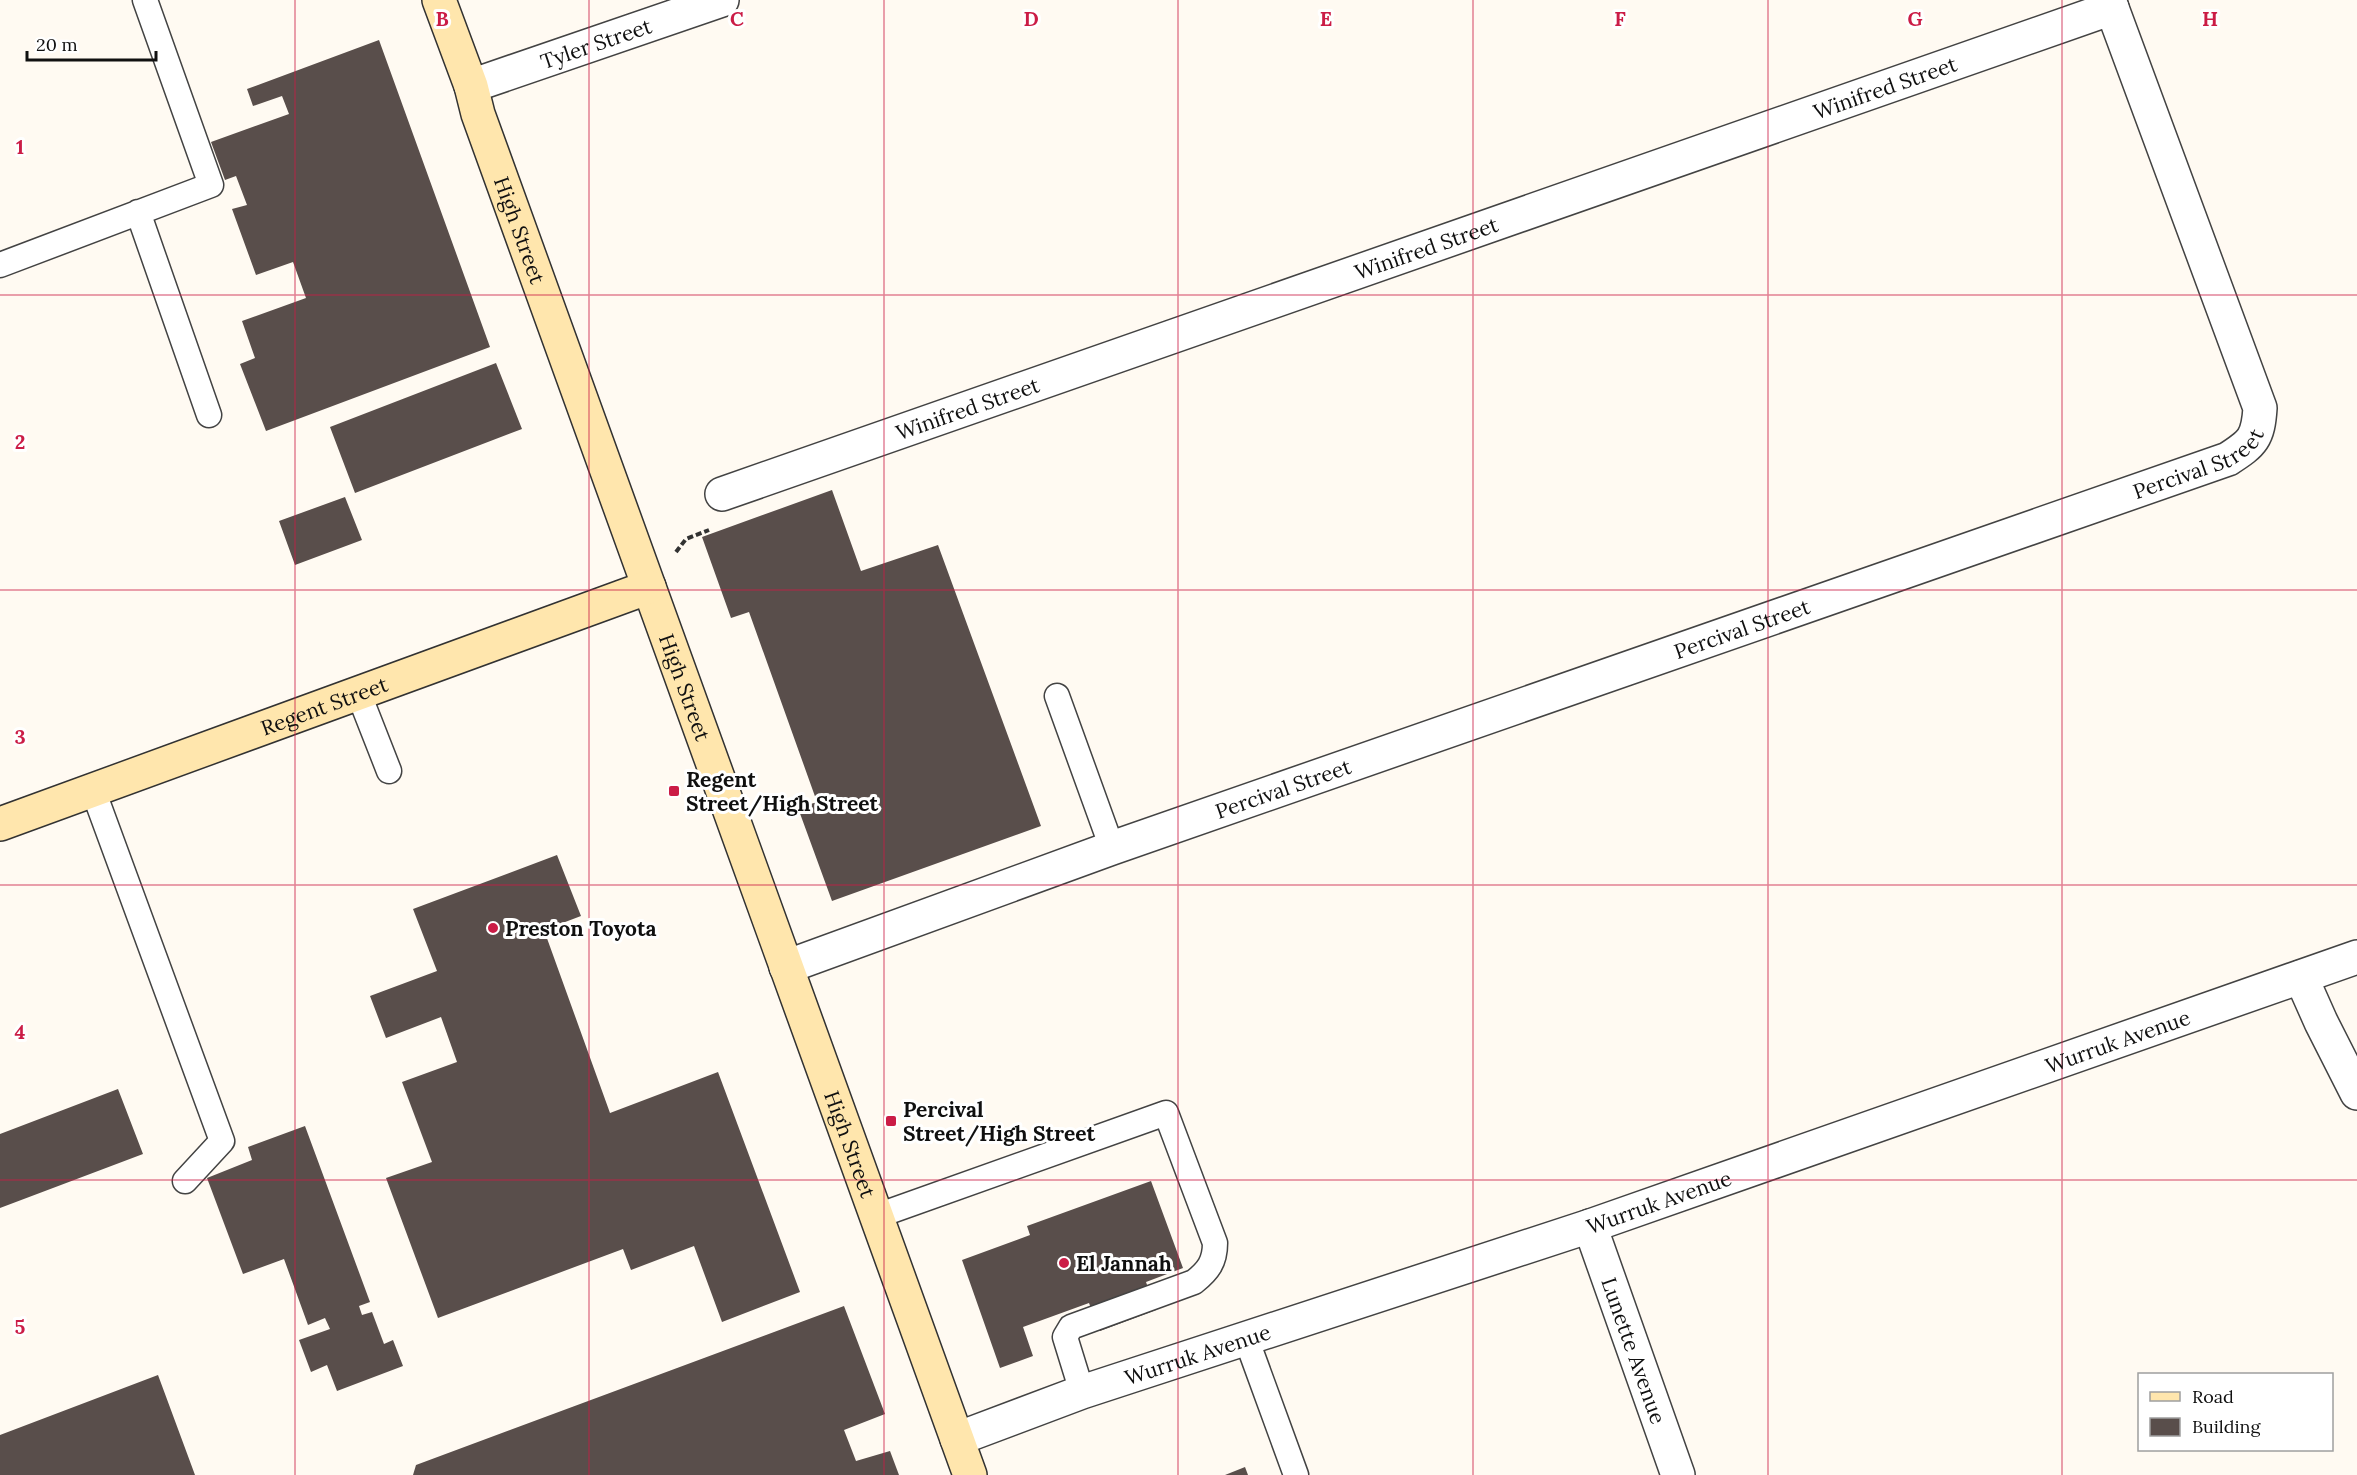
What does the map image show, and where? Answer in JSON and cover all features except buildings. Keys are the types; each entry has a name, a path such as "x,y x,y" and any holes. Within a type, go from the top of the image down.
{"main road":[{"name":"High Street","path":"440,0 471,86 478,114 970,1475"},
{"name":"Regent Street","path":"0,824 649,587"}],"street":[{"name":"Tyler Street","path":"471,86 722,0"},
{"name":"Winifred Street","path":"722,494 2110,4"},
{"name":"Percival Street","path":"786,967 1112,848 2228,459 2250,445 2259,426 2260,408 2110,4"},
{"name":"Wurruk Avenue","path":"957,1439 1082,1392 1590,1227 2357,957"},
{"path":"2301,977 2357,1093"},
{"name":"Lunette Avenue","path":"1590,1227 1678,1475"}],"lane":[{"path":"0,265 211,185 146,0"},
{"path":"138,212 209,415"},
{"path":"358,692 389,771"},
{"path":"1057,696 1112,848"},
{"path":"93,790 222,1141 185,1181"},
{"path":"877,1216 1166,1113 1215,1243 1213,1261 1206,1272 1194,1282 1071,1327 1065,1337 1082,1392"},
{"path":"1246,1338 1296,1475"}],"path":[{"path":"649,587 686,539 712,529"}],"place":[{"name":"Regent Street/High Street","path":"674,791"},
{"name":"Preston Toyota","path":"493,928"},
{"name":"Percival Street/High Street","path":"891,1121"},
{"name":"El Jannah","path":"1064,1263"}]}
